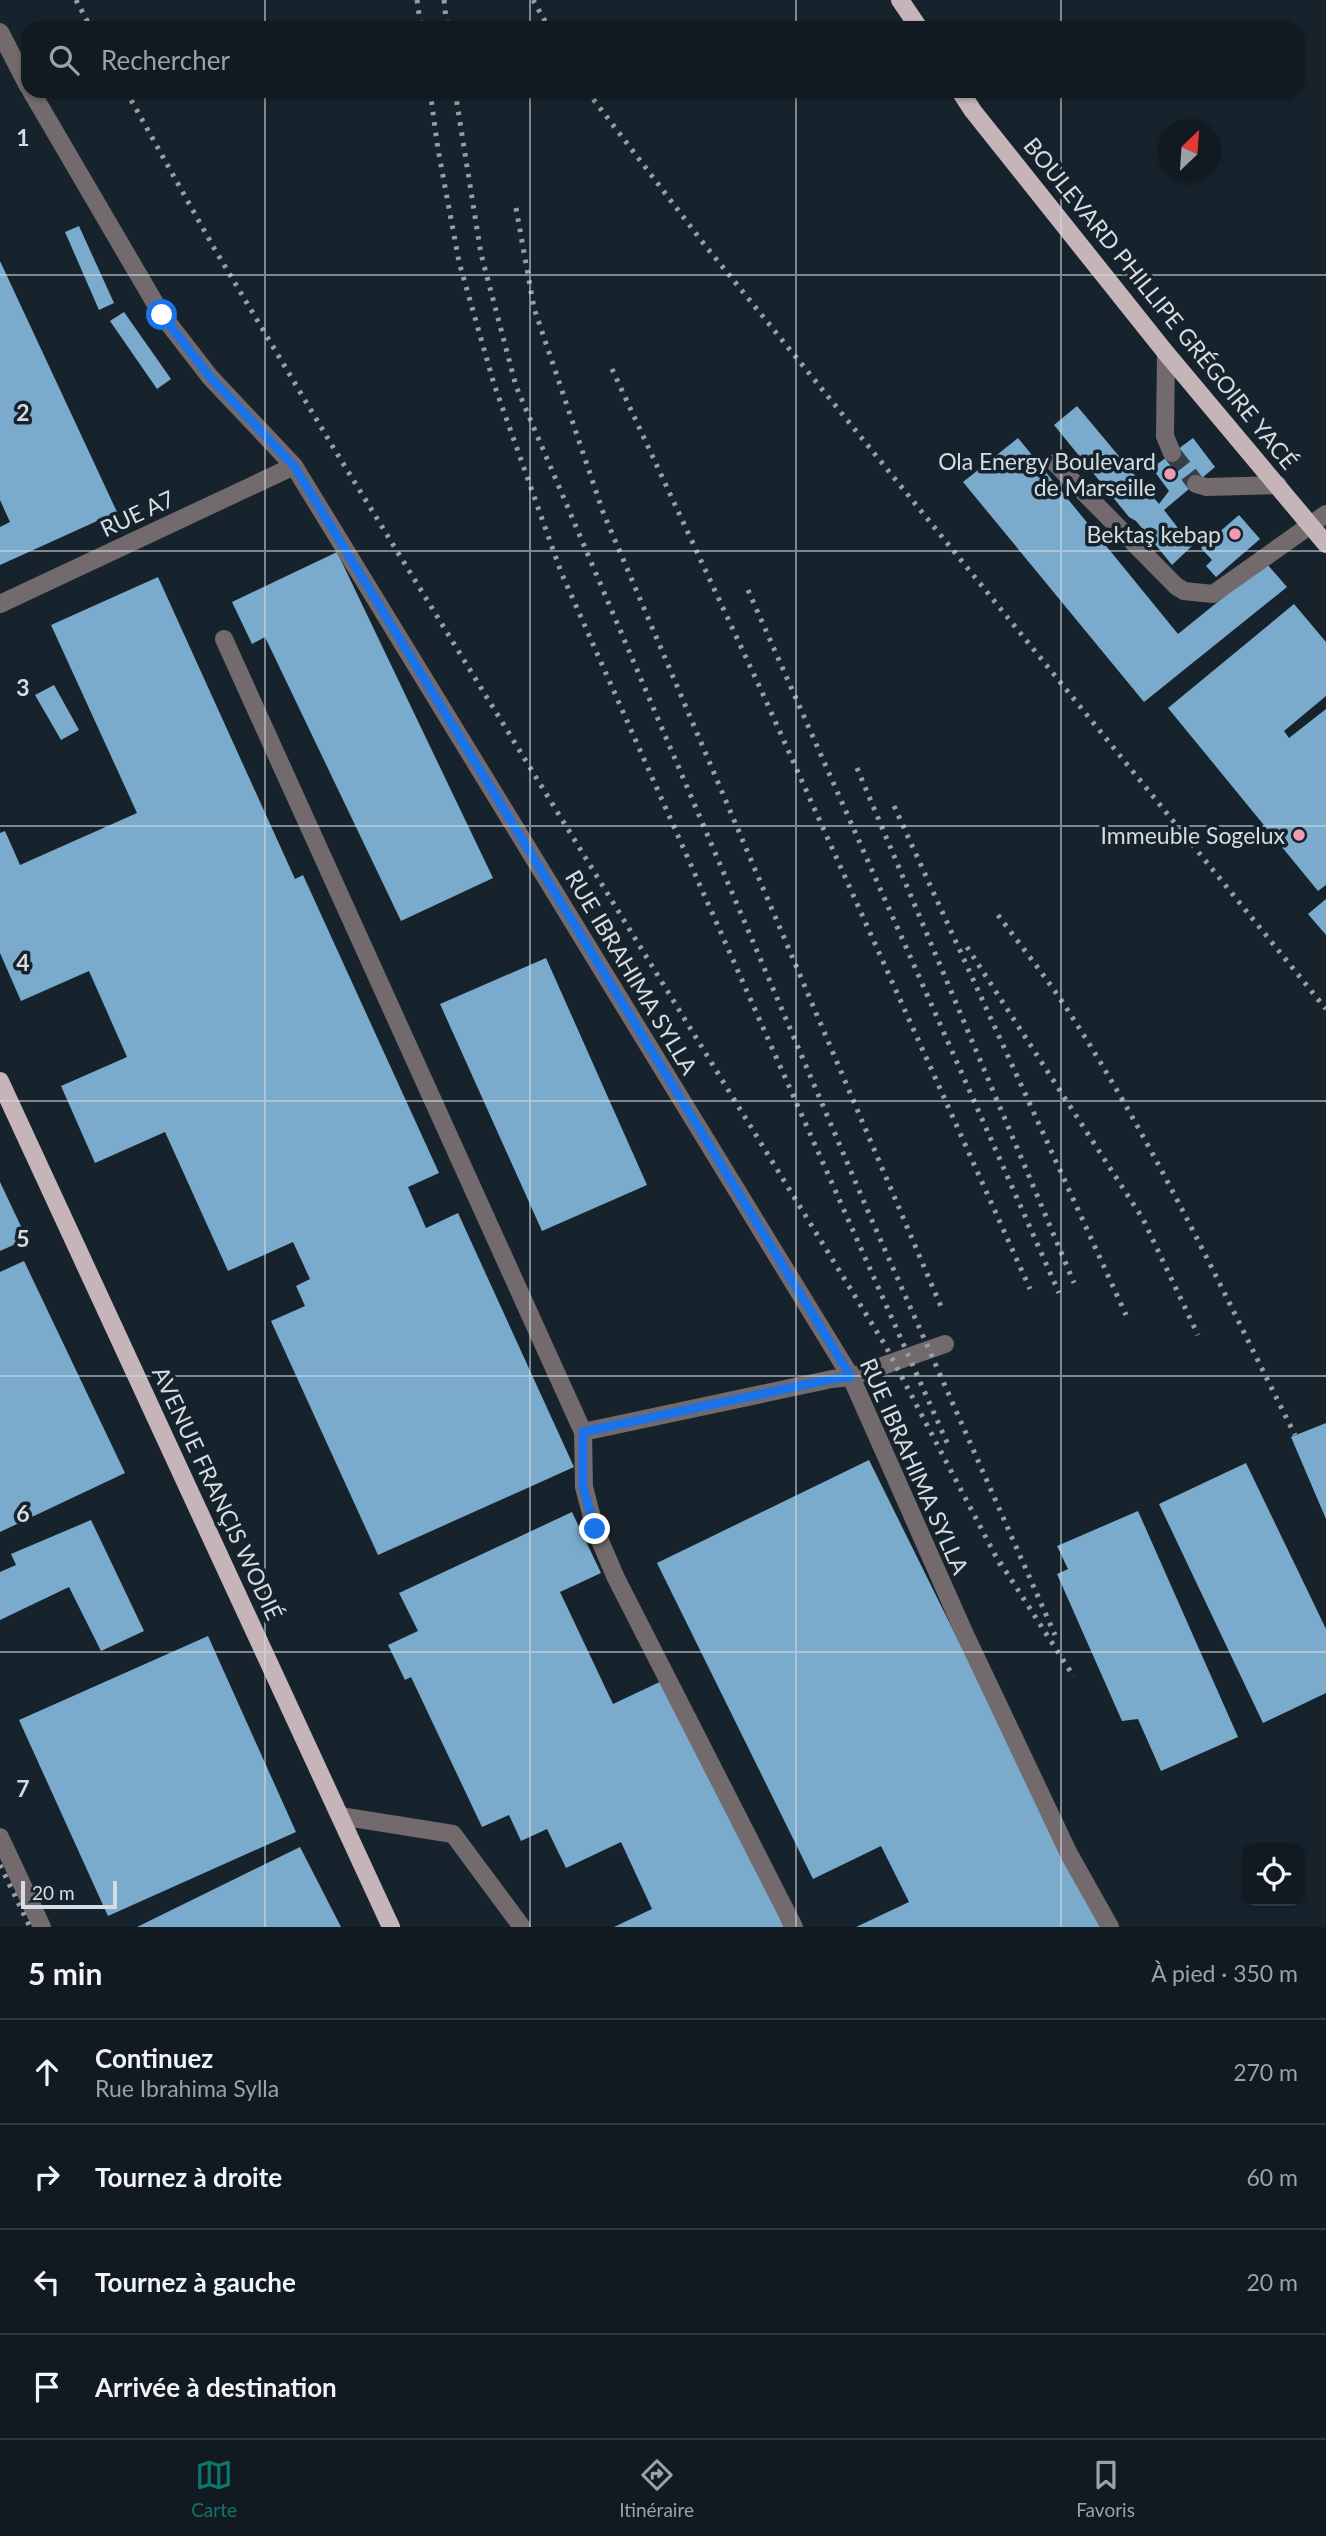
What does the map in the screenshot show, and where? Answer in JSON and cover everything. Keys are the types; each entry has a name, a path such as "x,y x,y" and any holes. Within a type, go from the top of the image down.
{"main road":[{"path":"900,0 914,21"},
{"name":"BOULEVARD PHILLIPE GRÉGOIRE YACÉ","path":"965,98 1166,354 1326,544"},
{"name":"AVENUE FRANÇIS WODIÉ","path":"0,1080 340,1816 370,1887 391,1927"}],"street":[{"path":"0,32 21,72"},
{"name":"RUE IBRAHIMA SYLLA","path":"35,98 162,315 210,377 294,466 851,1377 968,1643 1069,1854 1110,1927"},
{"path":"1166,354 1165,436 1172,453"},
{"path":"1055,463 1184,591 1213,594 1326,514"},
{"name":"RUE A7","path":"0,604 294,466"},
{"path":"1196,484 1278,485"},
{"path":"223,639 583,1432 583,1487 595,1529 616,1578 794,1927"},
{"path":"583,1432 851,1377 945,1344"},
{"path":"340,1816 453,1834 522,1927"},
{"path":"0,1837 42,1927"}],"building":[{"path":"79,226 114,303 99,310 65,232"},
{"path":"0,261 117,512 0,565 0,527 10,522 0,500"},
{"path":"124,312 171,379 157,389 110,321"},
{"path":"1077,406 1159,504 1169,491 1152,468 1193,438 1215,467 1164,510 1192,546 1172,565 1054,425"},
{"path":"1018,438 1178,634 1266,563 1287,587 1144,702 963,482"},
{"path":"1239,515 1260,539 1216,577 1206,566 1212,560 1201,548"},
{"path":"337,552 493,878 401,921 265,637 252,644 232,602"},
{"path":"158,577 295,879 303,875 439,1173 408,1187 426,1228 458,1213 574,1467 378,1555 271,1321 305,1306 296,1286 310,1279 293,1242 228,1271 165,1132 95,1163 61,1086 127,1057 89,971 21,1001 0,953 0,833 5,831 20,865 137,813 51,625"},
{"path":"1294,604 1326,642 1326,696 1284,731 1289,738 1326,709 1326,885 1318,891 1168,708"},
{"path":"54,685 79,730 61,740 35,695"},
{"path":"1326,899 1326,935 1308,914"},
{"path":"546,958 647,1185 542,1231 440,1004"},
{"path":"0,1182 27,1239 0,1251"},
{"path":"24,1261 125,1473 0,1532 0,1272"},
{"path":"1326,1423 1326,1519 1291,1437"},
{"path":"869,1460 1100,1927 856,1927 909,1902 881,1846 813,1879 657,1563"},
{"path":"1246,1463 1326,1629 1326,1693 1263,1723 1159,1504"},
{"path":"1138,1511 1238,1737 1161,1771 1138,1719 1122,1721 1057,1574 1068,1569 1057,1546"},
{"path":"572,1512 601,1573 560,1592 613,1704 666,1679 784,1927 614,1927 652,1909 621,1842 566,1868 547,1829 521,1841 509,1815 482,1827 411,1677 405,1680 388,1645 418,1631 399,1593"},
{"path":"91,1520 144,1631 101,1651 69,1587 0,1620 0,1572 16,1565 11,1554"},
{"path":"208,1636 296,1832 108,1916 19,1720"},
{"path":"300,1847 341,1927 137,1927"}],"tunnel":[{"path":"1172,453 1196,484"}],"railway":[{"path":"76,0 87,21"},
{"path":"417,0 420,21"},
{"path":"444,0 446,21"},
{"path":"533,0 545,21"},
{"path":"130,98 214,248 333,447 885,1345 1003,1570"},
{"path":"431,98 459,262 494,384 561,572 949,1447"},
{"path":"456,98 481,254 516,386 870,1216 1055,1635"},
{"path":"592,98 704,244 1326,1009"},
{"path":"516,208 534,308 603,512 942,1309"},
{"path":"612,369 762,692 1030,1289"},
{"path":"748,590 1059,1293"},
{"path":"857,768 1074,1283"},
{"path":"894,806 1126,1315"},
{"path":"998,915 1067,1009 1130,1112 1295,1435"},
{"path":"967,947 1143,1219 1198,1335"},
{"path":"1000,1562 1074,1677"},
{"path":"0,1865 30,1927"}],"place":[{"name":"Ola Energy Boulevard de Marseille","path":"1170,474"},
{"name":"Bektaş kebap","path":"1235,534"},
{"name":"Immeuble Sogelux","path":"1299,835"}],"route":[{"path":"162,315 210,377 294,466 851,1377 583,1432 583,1487 595,1529"}]}
